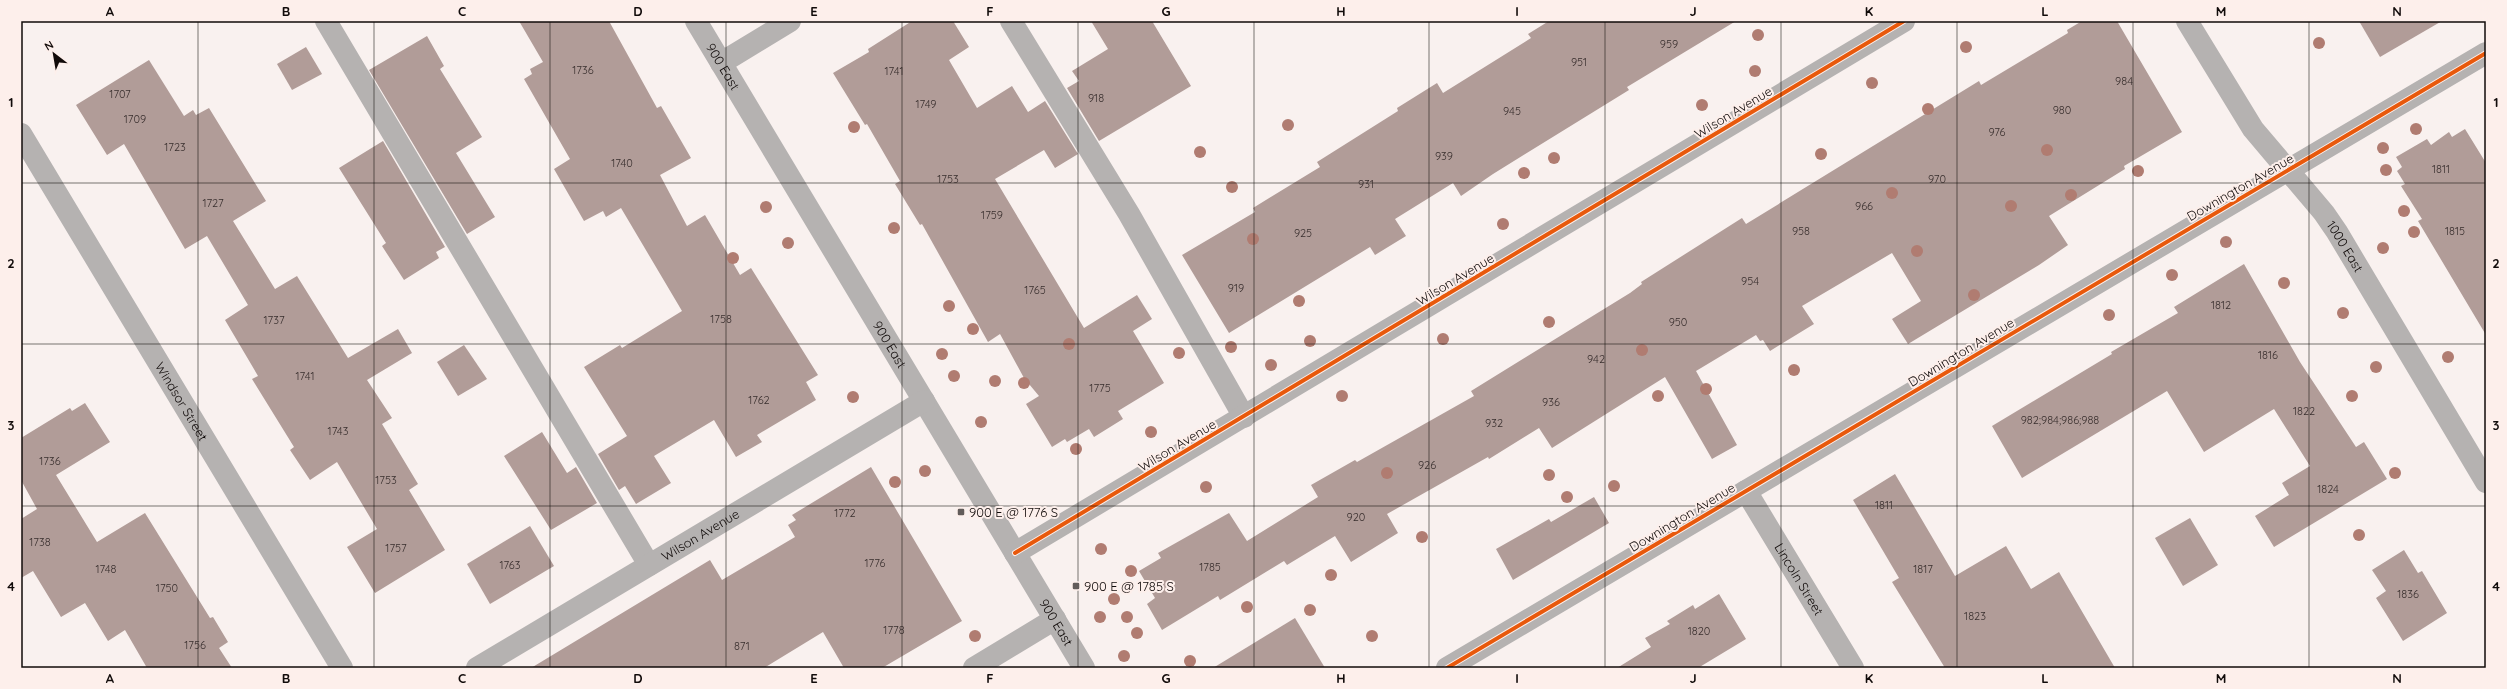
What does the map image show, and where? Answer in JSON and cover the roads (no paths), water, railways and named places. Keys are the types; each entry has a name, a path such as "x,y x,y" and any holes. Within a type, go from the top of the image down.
{"street":[{"path":"326,21 649,566"},
{"name":"900 East","path":"696,21 1084,668"},
{"path":"721,62 790,21"},
{"path":"1011,21 1129,214 1244,417"},
{"name":"Wilson Avenue","path":"1015,553 1904,21"},
{"name":"1000 East","path":"2187,21 2253,129 2324,213 2486,482"},
{"name":"Downington Avenue","path":"1447,668 2486,53"},
{"name":"Windsor Street","path":"21,134 342,668"},
{"name":"Wilson Avenue","path":"477,668 924,401"},
{"name":"Lincoln Street","path":"1746,491 1852,668"},
{"path":"974,668 1055,619"}],"place":[{"name":"900 E @ 1776 S","path":"961,512"},
{"name":"900 E @ 1785 S","path":"1076,586"}]}
